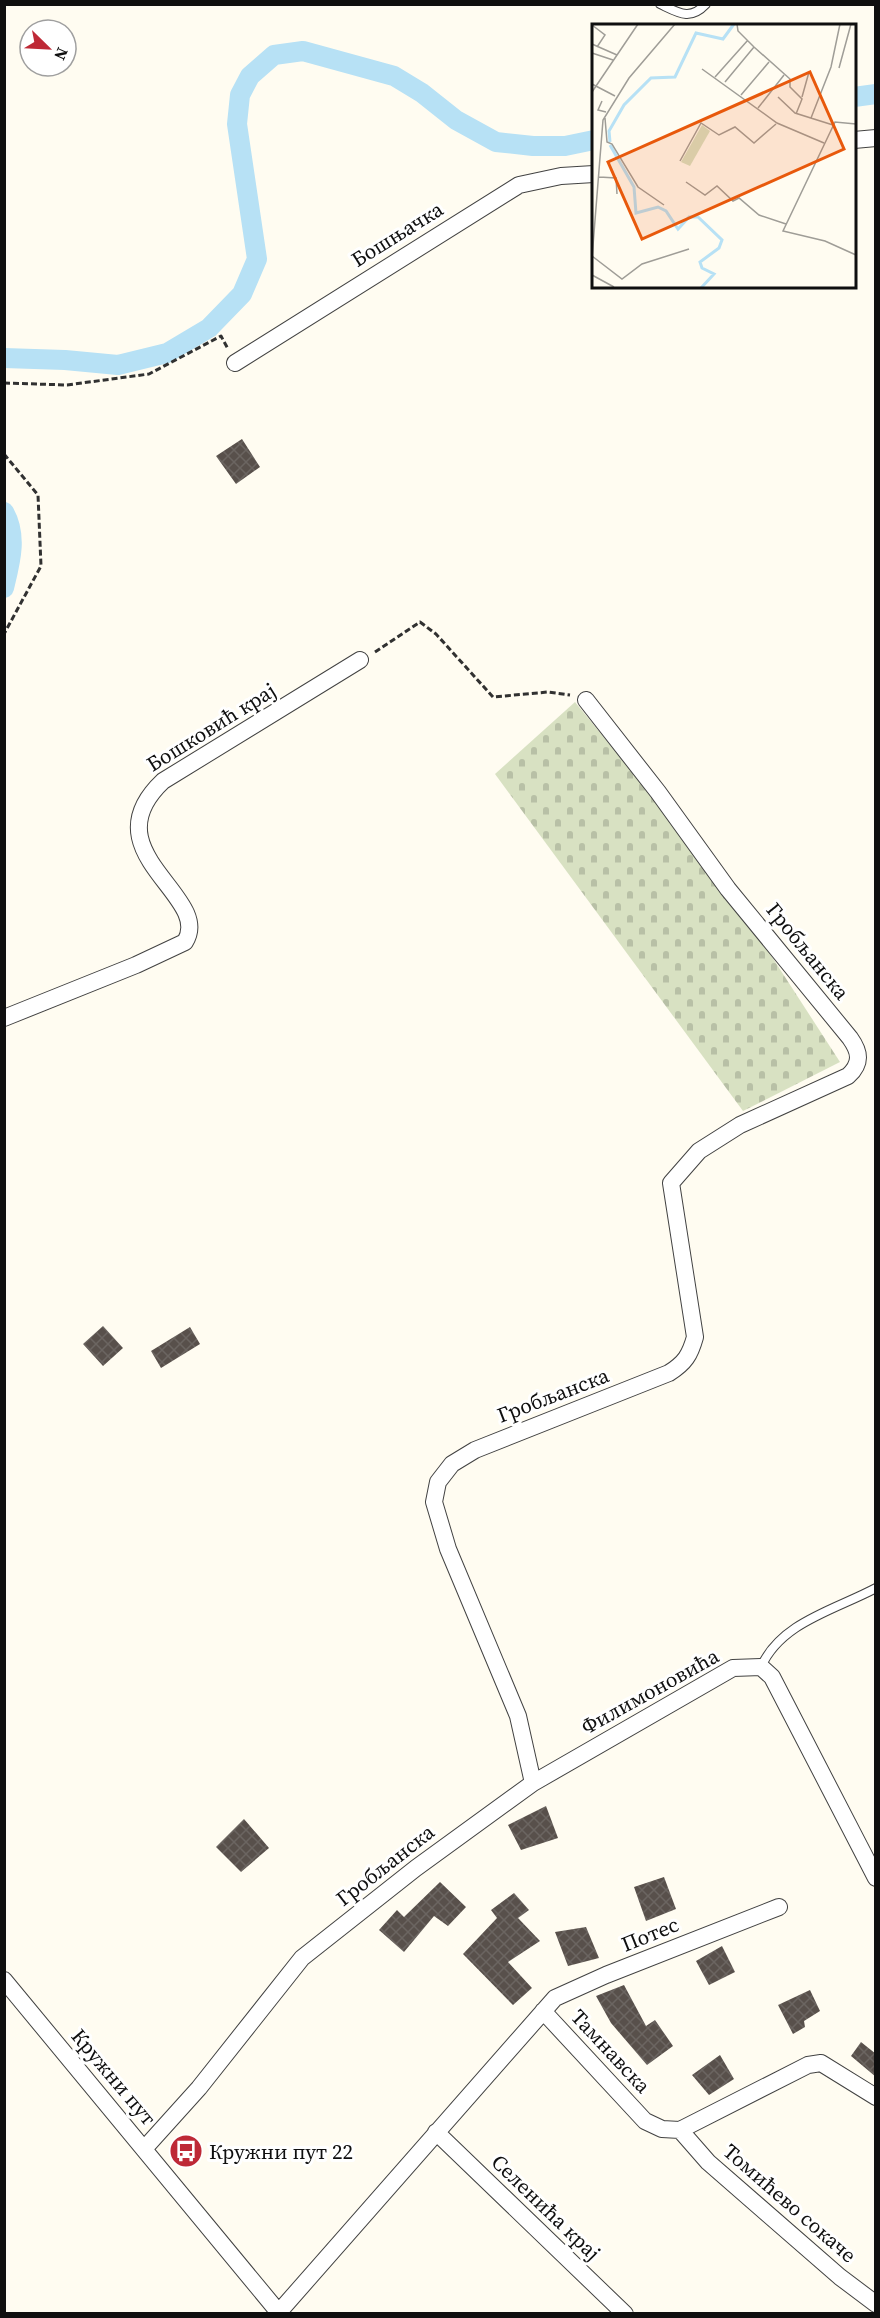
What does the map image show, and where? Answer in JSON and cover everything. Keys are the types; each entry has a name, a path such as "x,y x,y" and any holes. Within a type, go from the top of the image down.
{"street":[{"path":"856,140 876,138"},
{"name":"Бошњачка","path":"235,363 519,185 561,176 592,174"},
{"name":"Бошковић крај","path":"4,1018 144,962 185,942 190,931 187,913 147,858 138,832 141,810 149,794 163,781 360,660"},
{"name":"Гробљанска","path":"144,2149 199,2088 303,1958 416,1869 533,1783 518,1716 448,1549 434,1502 438,1482 452,1464 474,1450 669,1373 682,1364 691,1353 695,1337 671,1183 699,1151 740,1125 848,1076 859,1059 859,1053 850,1038 728,889 658,792 586,700"},
{"path":"761,1667 772,1677 876,1878"},
{"name":"Филимоновића","path":"533,1783 733,1668 761,1667"},
{"name":"Потес","path":"543,2011 555,1998 571,1990 779,1907"},
{"name":"Кружни пут","path":"4,1980 280,2313"},
{"name":"Тамнавска","path":"280,2313 543,2011 645,2121 662,2129 680,2130"},
{"path":"680,2130 808,2065 821,2063 876,2097"},
{"name":"Томићево сокаче","path":"680,2130 708,2162 840,2277 876,2304"},
{"name":"Селенића крај","path":"436,2132 625,2313"}],"lane":[{"path":"660,4 686,15 699,12 706,4"},
{"path":"761,1667 773,1646 787,1634 876,1588"}],"path":[{"path":"4,383 67,385 149,374 221,336 235,363"},
{"path":"4,454 38,495 41,566 4,634"},
{"path":"360,660 420,622 436,634 493,697 548,692 571,695 586,700"}],"green space":[{"path":"575,702 728,889 840,1062 743,1111 495,774"}],"building":[{"path":"242,439 260,467 236,484 216,456"},
{"path":"103,1326 123,1348 103,1366 83,1344"},
{"path":"190,1327 200,1344 161,1368 151,1351"},
{"path":"546,1806 558,1838 521,1850 508,1825"},
{"path":"244,1819 269,1848 241,1872 216,1847"},
{"path":"664,1877 676,1909 646,1921 634,1887"},
{"path":"440,1882 466,1907 448,1926 434,1916 404,1952 379,1930 397,1910 404,1917"},
{"path":"514,1893 529,1910 518,1918 540,1941 508,1962 532,1988 513,2005 463,1954 497,1918 491,1910"},
{"path":"586,1927 599,1958 568,1966 555,1932"},
{"path":"722,1946 735,1972 709,1985 696,1961"},
{"path":"624,1985 646,2026 655,2020 673,2046 647,2065 611,2023 596,1996"},
{"path":"810,1990 820,2011 804,2021 805,2027 793,2034 778,2005"},
{"path":"861,2042 876,2054 876,2077 851,2056"},
{"path":"720,2055 734,2079 709,2095 692,2075"}],"waterway":[{"path":"4,358 118,365 167,353 209,328 242,294 257,259 237,124 240,95 250,76 274,55 303,51 394,76 422,93 456,120 496,142 533,146 565,146 592,140"},
{"path":"856,97 876,94"},
{"path":"4,512 12,540 4,588"}],"place":[{"name":"Кружни пут 22","path":"186,2151"}]}
